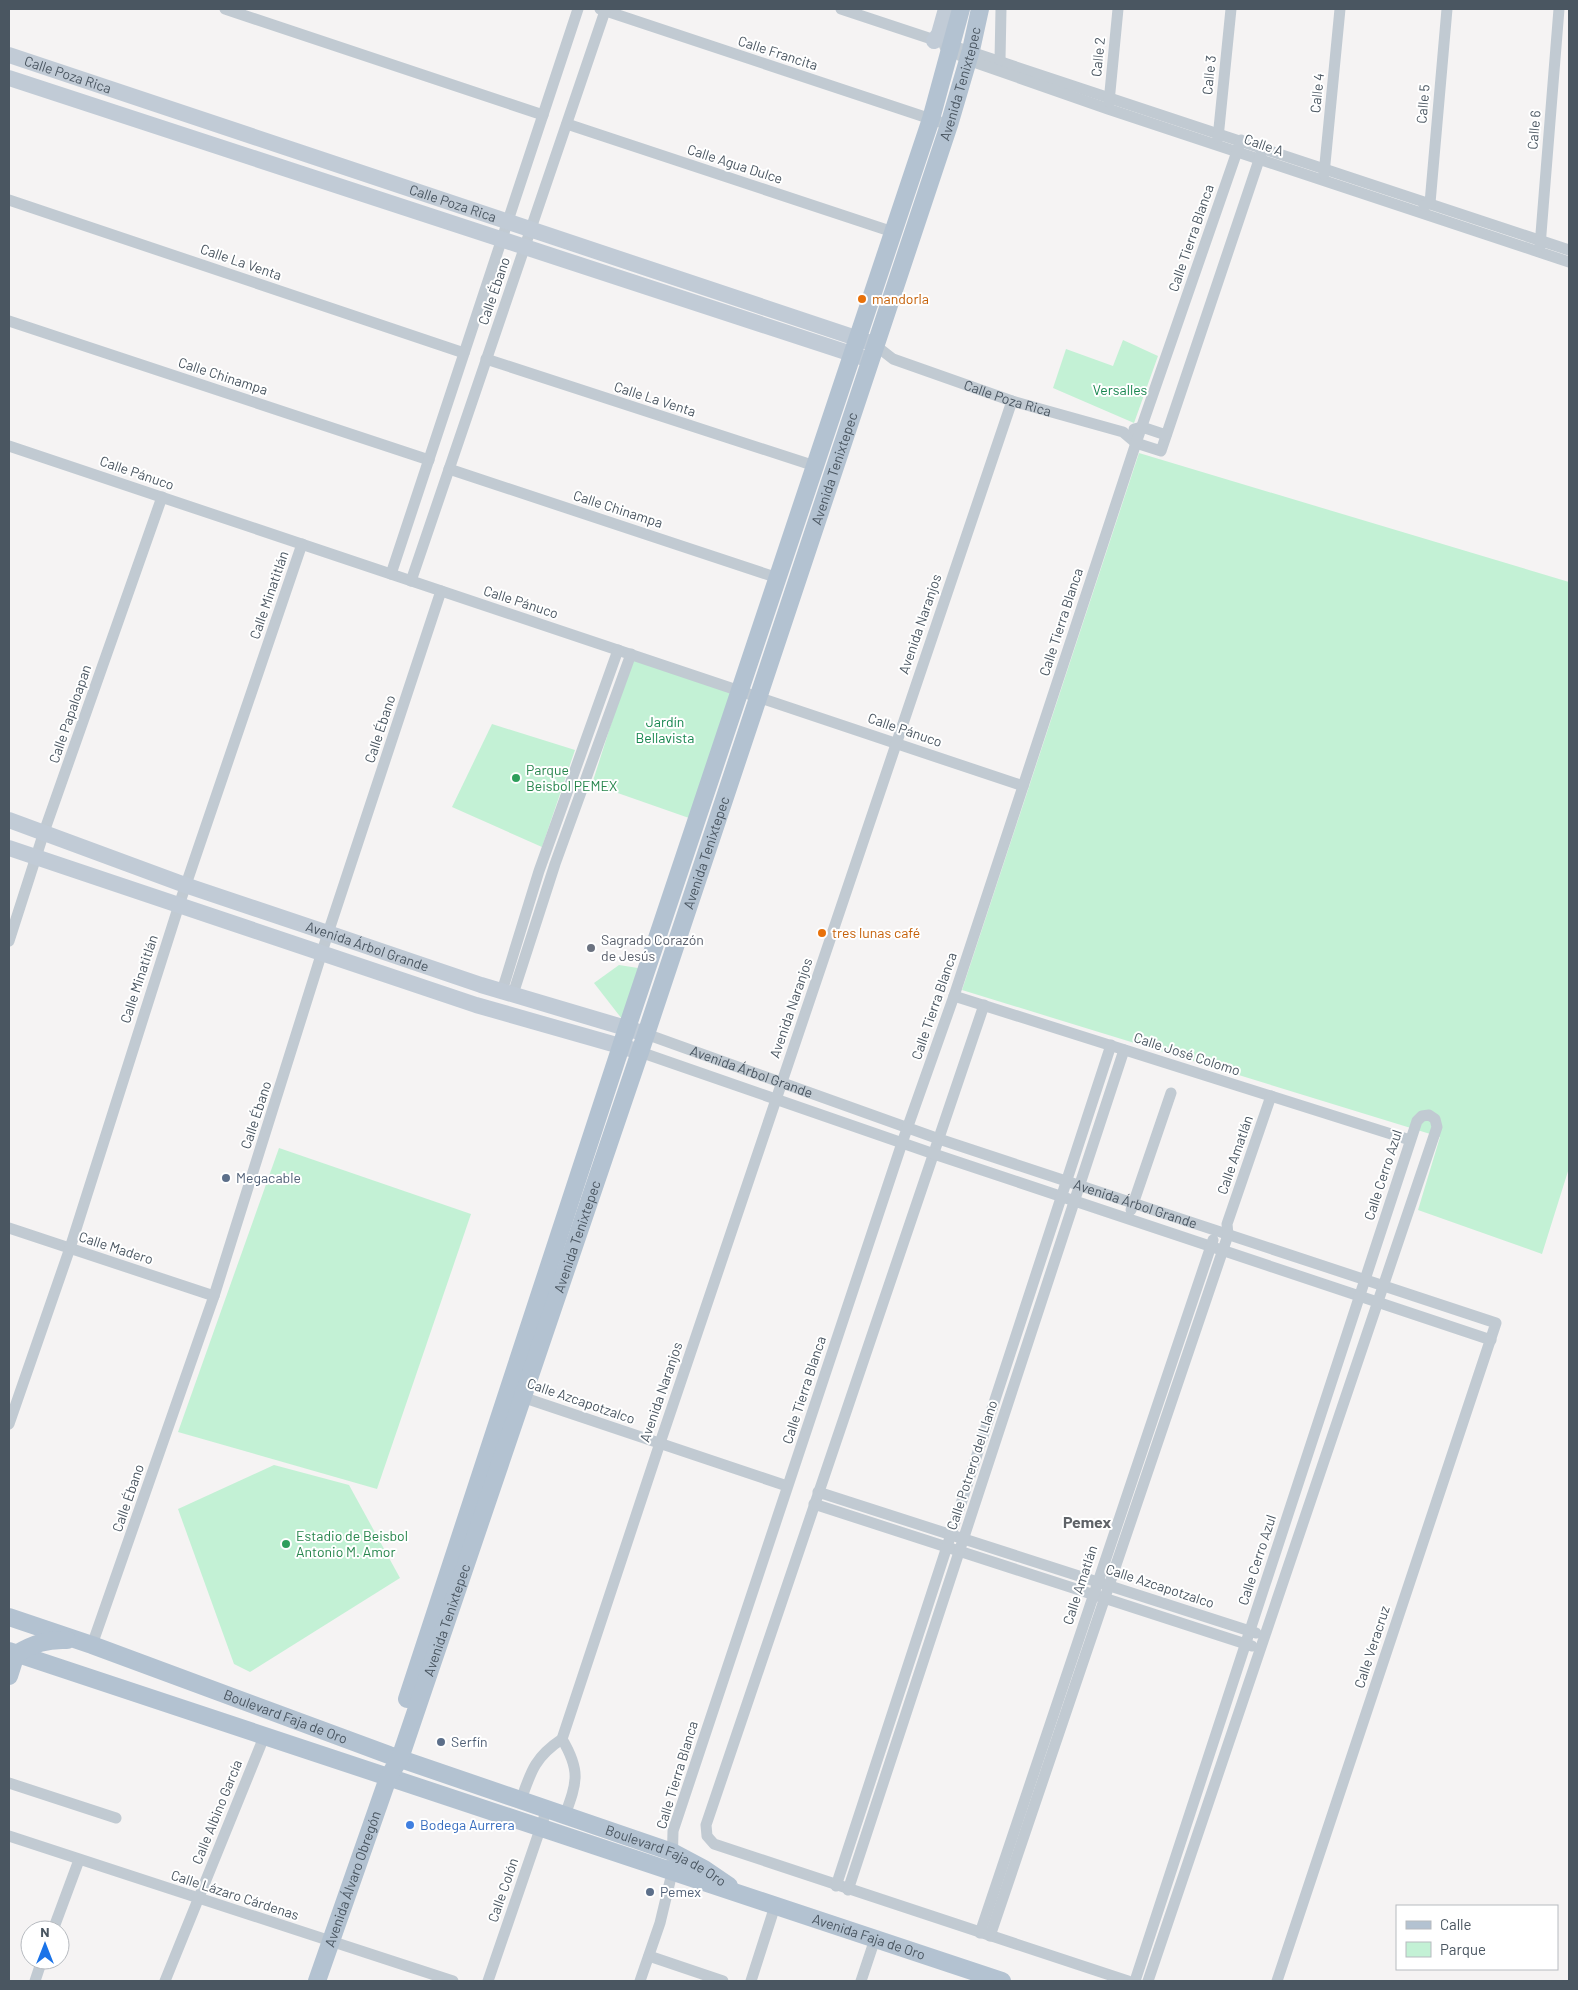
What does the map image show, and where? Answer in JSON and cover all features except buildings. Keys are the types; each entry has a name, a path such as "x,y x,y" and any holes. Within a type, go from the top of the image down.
{"main road":[{"name":"Avenida Tenixtepec","path":"515,1394 565,1215 620,1046 932,119 944,45 961,9"},
{"name":"Avenida Tenixtepec","path":"385,1777 394,1757 515,1394 582,1220 640,1052 949,125 970,55 980,9"},
{"path":"565,1215 582,1220"},
{"name":"Boulevard Faja de Oro","path":"9,1617 92,1645 394,1757 672,1852 724,1881 736,1894"},
{"path":"9,1676 12,1653 34,1644 53,1639 92,1645"},
{"name":"Boulevard Faja de Oro","path":"12,1653 736,1894"},
{"name":"Avenida Álvaro Obregón","path":"317,1981 385,1777"},
{"name":"Avenida Faja de Oro","path":"736,1894 1002,1981"}],"street":[{"path":"225,9 543,115"},
{"name":"Calle Ébano","path":"391,574 578,9"},
{"name":"Calle A","path":"841,9 944,45 1108,109 1569,262"},
{"path":"944,45 939,34 946,9"},
{"path":"1000,60 1001,9"},
{"name":"Calle 2","path":"1108,109 1118,9"},
{"name":"Calle 3","path":"1217,145 1231,9"},
{"name":"Calle 4","path":"1323,180 1340,9"},
{"name":"Calle 5","path":"1430,203 1447,9"},
{"name":"Calle 6","path":"1539,253 1559,9"},
{"name":"Calle Ébano","path":"411,581 567,124 602,10"},
{"name":"Calle Francita","path":"602,10 949,125"},
{"name":"Calle A","path":"970,55 1000,60 1569,250"},
{"name":"Calle Poza Rica","path":"9,56 508,222 855,347"},
{"name":"Calle Poza Rica","path":"9,78 502,240 873,352 1012,401 1123,432 1136,443"},
{"path":"138,120 140,110 147,102"},
{"path":"179,134 185,125 186,115"},
{"name":"Calle Agua Dulce","path":"567,124 894,232"},
{"name":"Calle Tierra Blanca","path":"640,1981 672,1873 674,1831 787,1486 1024,786 1136,443 1241,140"},
{"path":"1136,443 1161,451 1263,147"},
{"name":"Calle La Venta","path":"9,200 464,353"},
{"path":"1415,212 1430,203"},
{"name":"Calle Chinampa","path":"9,321 429,460"},
{"name":"Calle La Venta","path":"486,359 815,466"},
{"name":"Avenida Naranjos","path":"562,1739 781,1083 1012,401"},
{"path":"1123,432 1142,427 1166,435"},
{"name":"Calle Pánuco","path":"9,446 1024,786"},
{"name":"Calle Chinampa","path":"449,468 778,578"},
{"name":"Calle Papaloapan","path":"9,941 44,832 162,497"},
{"name":"Calle Minatitlán","path":"9,1424 70,1248 185,885 302,544"},
{"name":"Calle Ébano","path":"92,1645 214,1296 328,934 441,591"},
{"path":"508,993 539,871 618,650"},
{"path":"508,993 631,654"},
{"name":"Avenida Árbol Grande","path":"9,820 185,885 328,934 508,993 646,1034 939,1139 1080,1186 1224,1230 1365,1280 1496,1323"},
{"name":"Avenida Árbol Grande","path":"9,848 476,1005 640,1052 934,1154 1491,1340"},
{"name":"Calle José Colomo","path":"954,996 1410,1140"},
{"path":"984,1005 706,1825 707,1836 714,1844 848,1890 1128,1981"},
{"name":"Calle Potrero del Llano","path":"836,1886 1111,1045"},
{"name":"Calle Potrero del Llano","path":"848,1890 1124,1050"},
{"path":"1128,1219 1171,1093"},
{"name":"Calle Amatlán","path":"1102,1583 1223,1250 1224,1230 1271,1096"},
{"name":"Calle Cerro Azul","path":"1135,1981 1410,1140 1417,1121 1422,1116 1429,1115 1435,1119 1437,1127 1148,1981"},
{"path":"1088,1116 1101,1120"},
{"path":"1386,1216 1404,1223"},
{"name":"Calle Madero","path":"9,1228 214,1296"},
{"name":"Calle Amatlán","path":"985,1935 1098,1596 1211,1245 1224,1230"},
{"path":"1378,1240 1396,1247"},
{"name":"Calle Veracruz","path":"1277,1981 1496,1323"},
{"name":"Calle Azcapotzalco","path":"515,1394 787,1486"},
{"path":"1303,1468 1320,1473"},
{"name":"Calle Azcapotzalco","path":"818,1492 1264,1637"},
{"name":"Calle Azcapotzalco","path":"814,1504 1260,1649"},
{"name":"Calle Albino García","path":"165,1981 264,1737"},
{"path":"521,1800 532,1768 539,1757 562,1739 575,1762 577,1774 565,1815"},
{"path":"9,1783 116,1818"},
{"name":"Calle Colón","path":"488,1981 547,1809"},
{"path":"1191,1812 1203,1816"},
{"name":"Calle Lázaro Cárdenas","path":"9,1836 453,1981"},
{"path":"57,1920 79,1860"},
{"path":"751,1981 775,1906"},
{"path":"861,1981 875,1939"},
{"path":"648,1956 723,1981"}],"green space":[{"name":"Versalles","path":"1123,340 1158,356 1134,423 1053,388 1066,349 1113,366"},
{"path":"1139,453 1569,582 1569,1168 1542,1254 1418,1210 1440,1137 962,990"},
{"name":"Jardín Bellavista","path":"632,658 734,692 689,818 592,784"},
{"name":"Parque Beisbol PEMEX","path":"492,724 575,750 542,847 452,807"},
{"path":"619,965 638,968 622,1019 594,983"},
{"path":"279,1148 471,1214 377,1489 178,1432"},
{"name":"Estadio de Beisbol Antonio M. Amor","path":"274,1465 349,1485 400,1578 250,1672 234,1664 178,1509"}],"place":[{"name":"mandorla","path":"862,299"},
{"name":"Parque Beisbol PEMEX","path":"516,778"},
{"name":"tres lunas café","path":"822,933"},
{"name":"Sagrado Corazón de Jesús","path":"591,948"},
{"name":"Megacable","path":"226,1178"},
{"name":"Estadio de Beisbol Antonio M. Amor","path":"286,1544"},
{"name":"Serfín","path":"441,1742"},
{"name":"Bodega Aurrera","path":"410,1825"},
{"name":"Pemex","path":"650,1892"}],"district":[{"name":"Pemex","path":"1087,1522"}]}
